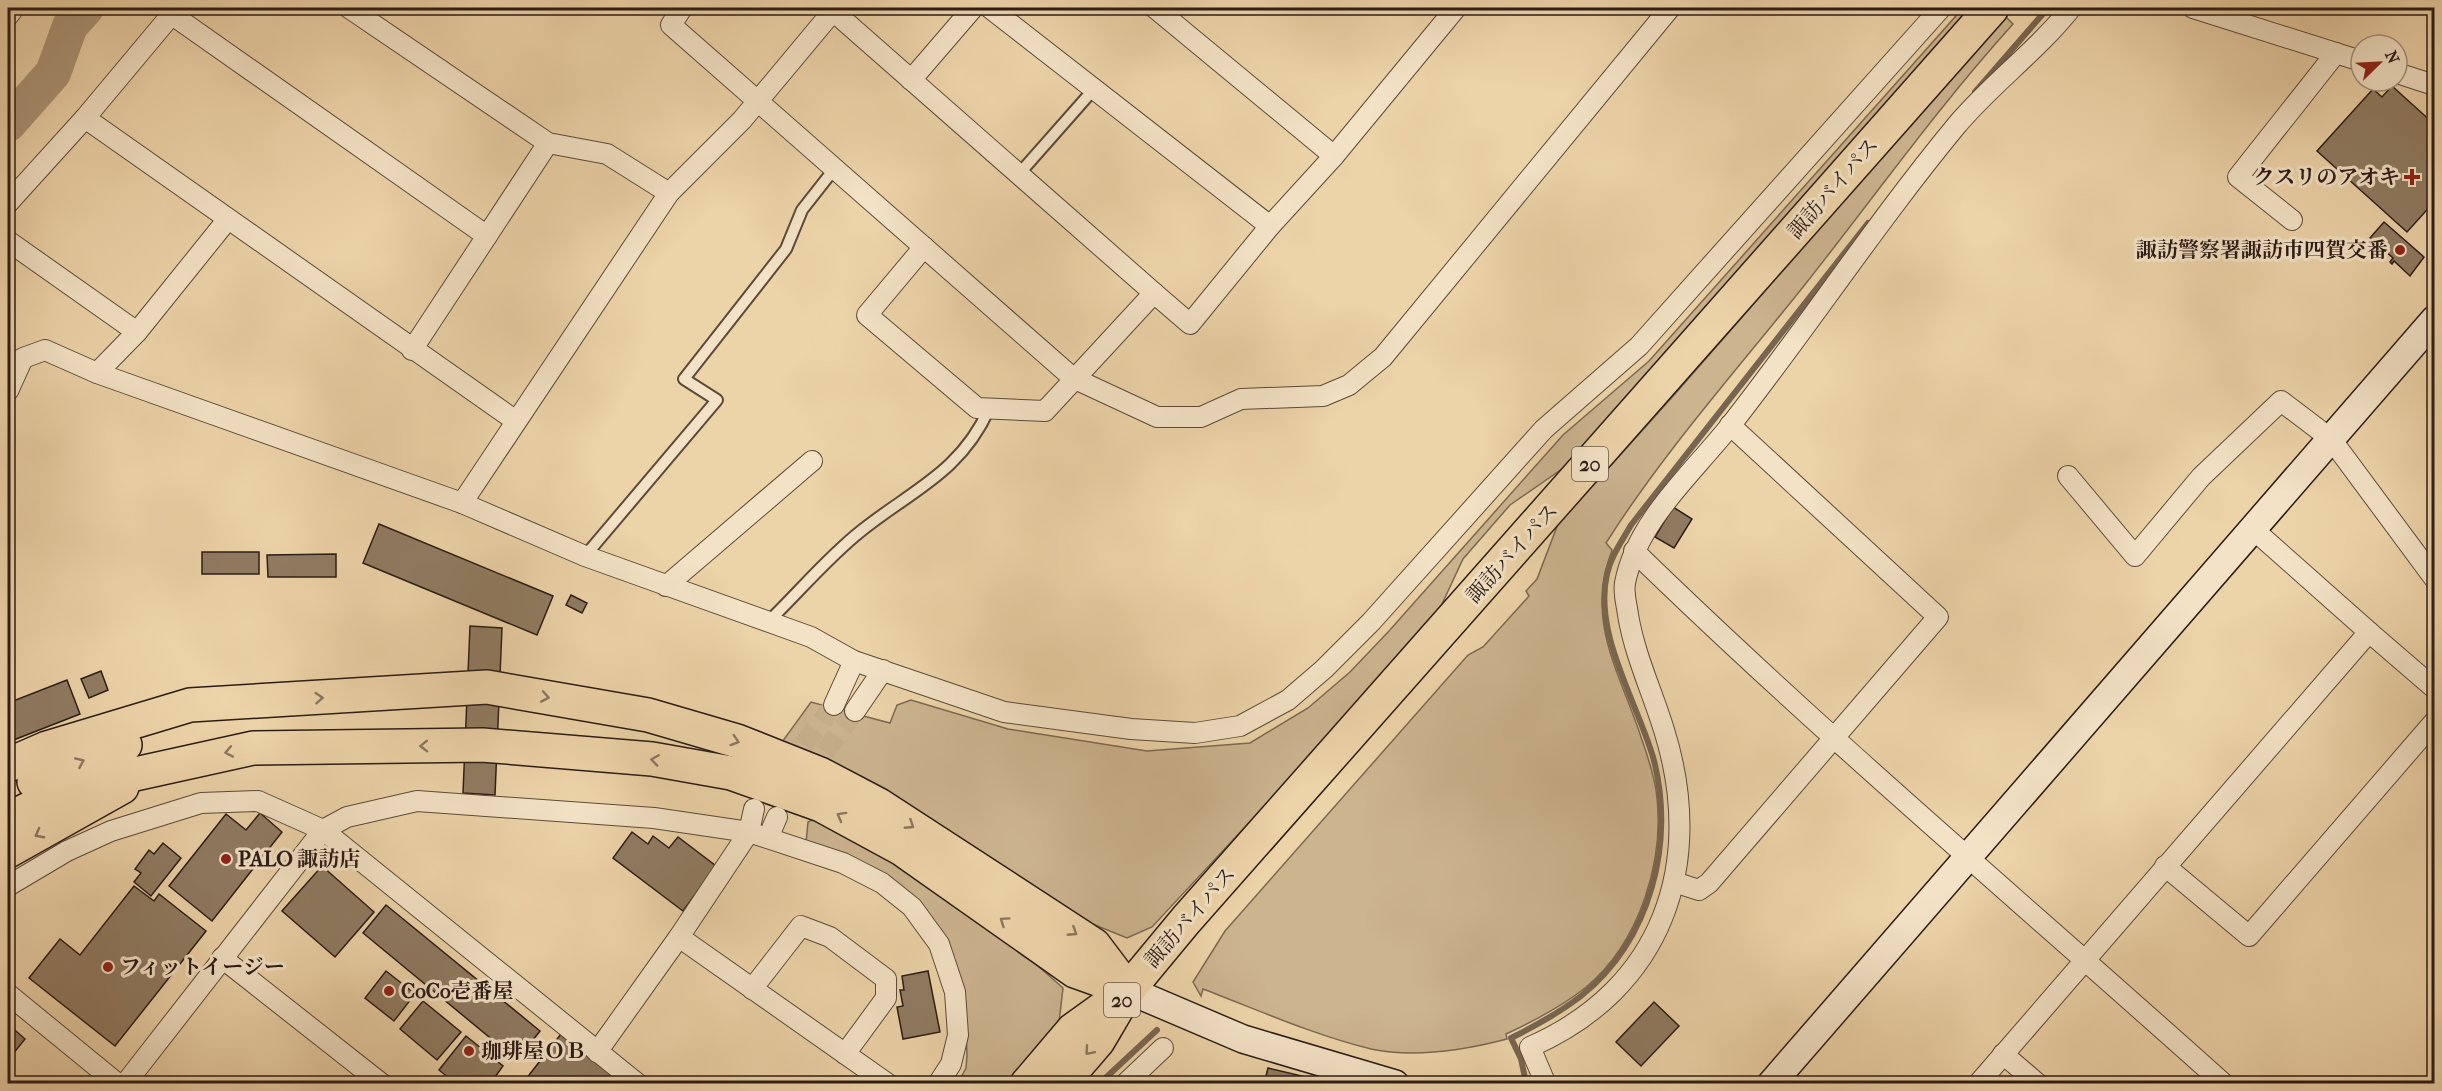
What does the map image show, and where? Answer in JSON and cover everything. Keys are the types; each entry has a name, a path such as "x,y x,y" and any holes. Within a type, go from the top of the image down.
{"highway":[{"name":"諏訪バイパス","path":"1061,1083 1098,1041 1128,990 1186,920 1992,8"},
{"path":"8,765 57,745 190,705 487,687 648,715 738,741 820,774 879,805 1094,945 1128,990"},
{"path":"8,794 104,752 261,701"},
{"path":"8,819 72,788 145,774 197,758 253,748 482,745 652,759 731,773 821,805 902,849 1075,971 1128,990"},
{"path":"8,850 145,774"},
{"name":"諏訪バイパス","path":"1027,1083 1073,1030 1128,990"}],"street":[{"path":"8,16 14,8"},
{"path":"349,8 548,143 607,153 669,193"},
{"path":"682,8 671,25 1073,378 1157,417 1201,417 1241,399 1323,396 1349,384 1383,357 1670,8"},
{"path":"911,80 973,8"},
{"path":"990,8 1270,226"},
{"path":"1155,8 1334,156"},
{"path":"462,503 669,193 758,101 833,11 1190,324 1270,226 1334,156 1456,8"},
{"path":"8,391 23,358 45,350 97,373 462,503 585,556 811,637 854,661 1004,712 1185,733 1240,726 1288,700 1324,669 1371,622 1544,429 1639,346 1941,8"},
{"path":"1541,1083 1544,1080 1530,1047 1562,1033 1613,994 1650,945 1674,882 1681,829 1677,777 1664,730 1634,648 1624,587 1634,551 1657,514 1730,426 1958,124 2071,8"},
{"path":"2193,8 2349,57"},
{"path":"8,203 85,118 174,11 487,236"},
{"path":"2292,220 2238,177 2336,53"},
{"path":"2409,76 2434,83"},
{"path":"85,118 516,421"},
{"path":"412,350 548,143"},
{"path":"97,373 137,333 228,219"},
{"path":"8,241 137,333"},
{"path":"924,247 867,315 977,408 1045,411 1073,378 1154,293"},
{"path":"1771,1083 2254,530 2434,320"},
{"path":"2068,476 2135,556 2201,477 2281,401 2331,439 2434,578"},
{"path":"1674,882 1699,890 1709,883 1938,618 1730,426"},
{"path":"666,586 812,461"},
{"path":"2254,530 2434,688"},
{"path":"1634,551 1695,610 1967,857 2224,1083"},
{"path":"1978,1083 2369,632"},
{"path":"834,705 854,661"},
{"path":"855,711 883,670"},
{"path":"2165,866 2249,936 2434,722"},
{"path":"8,886 67,851 111,831 201,803 258,801 323,830 597,1052 639,1083"},
{"path":"125,1083 323,830 347,817 417,801 654,818 749,832 843,863 882,883 912,907 939,944 955,992 958,1035 951,1064 938,1083"},
{"path":"597,1052 680,937 749,832 753,809"},
{"path":"768,838 777,817"},
{"path":"752,989 801,926 830,937 886,979 886,998 845,1054"},
{"path":"680,937 888,1083"},
{"path":"222,958 382,1083"},
{"path":"1128,990 1243,1039 1395,1083"},
{"path":"8,994 118,1083"},
{"path":"1125,1083 1163,1048"},
{"path":"2003,1054 2038,1083"}],"lane":[{"path":"1019,174 1094,89"},
{"path":"585,556 717,400 684,379 786,249 802,210 835,168"},
{"path":"769,621 860,531 939,476 976,436 989,409"}],"shaded area":[{"path":"1963,8 1973,8 1572,462 1510,505 1463,559 1435,619 1418,641 1152,927 1127,938 1090,923 777,749 811,702 890,723 897,705 911,700 1008,729 1147,751 1250,743 1308,708 1350,672 1389,631 1563,435 1649,361"},
{"path":"2005,16 2013,24 1932,121 1803,287 1701,413 1651,477 1606,543 1612,550 1602,600 1608,645 1652,770 1658,816 1657,844 1645,898 1621,948 1604,969 1585,988 1566,1001 1506,1034 1507,1039 1422,1053 1371,1049 1307,1029 1203,989 1201,996 1193,982 1225,931 1468,655 1483,647 1529,596 1526,591 1537,579 1558,524 1675,394"},
{"path":"814,819 866,841 1029,958 1063,988 1059,1022 1010,1083 958,1083 966,1068 965,1009 942,935 806,843 808,822"}],"building":[{"path":"2369,93 2378,93 2382,97 2386,93 2400,93 2434,124 2434,202 2407,232 2317,151"},
{"path":"2384,222 2424,257 2410,276 2394,261 2392,264 2390,262 2393,258 2370,238"},
{"path":"1673,507 1692,519 1674,548 1655,537"},
{"path":"379,524 553,596 537,635 363,563"},
{"path":"202,552 259,552 259,574 202,574"},
{"path":"336,554 336,577 268,577 267,555"},
{"path":"571,595 587,603 582,613 566,605"},
{"path":"470,626 502,628 495,795 463,793"},
{"path":"101,671 108,690 89,698 81,679"},
{"path":"67,680 80,714 11,741 15,752 8,754 8,703"},
{"name":"PALO 諏訪店","path":"260,813 282,832 212,921 169,886 226,814 246,830"},
{"path":"632,832 648,844 653,836 669,848 678,837 716,866 683,911 613,858"},
{"path":"163,843 181,858 151,896 134,882 141,873 135,869 149,850 154,854"},
{"path":"322,866 374,912 335,957 282,911"},
{"name":"フィットイージー","path":"134,886 154,901 159,894 206,931 115,1046 29,978 60,939 80,955"},
{"path":"386,905 540,1031 517,1060 363,933"},
{"path":"386,971 415,994 394,1021 365,998"},
{"path":"928,971 940,1032 903,1039 897,1007 903,1006 900,990 904,990 902,976"},
{"path":"423,1001 461,1032 437,1060 400,1029"},
{"path":"1654,1002 1679,1026 1641,1066 1616,1042"},
{"path":"8,1024 25,1039 8,1060"},
{"path":"561,1034 625,1084 522,1084"},
{"name":"珈琲屋ＯＢ","path":"466,1036 503,1066 490,1084 456,1084 439,1070"},
{"path":"1268,1068 1323,1081 1323,1084 1264,1084"}],"waterway":[{"path":"8,124 53,73 70,26 86,8"},
{"path":"1975,92 2048,8"},
{"path":"1520,1084 1525,1078 1521,1059 1511,1038 1573,1002 1605,973 1625,947 1641,918 1652,887 1659,855 1661,822 1659,789 1653,757 1619,667 1606,620 1604,597 1611,561 1631,525 1868,223"},
{"path":"1099,1084 1157,1030"}],"tunnel":[{"path":"785,769 834,705"},
{"path":"807,776 855,711"}],"place":[{"name":"クスリのアオキ","path":"2412,177"},
{"name":"諏訪警察署諏訪市四賀交番","path":"2400,250"},
{"name":"PALO 諏訪店","path":"226,859"},
{"name":"フィットイージー","path":"108,967"},
{"name":"CoCo壱番屋","path":"389,991"},
{"name":"珈琲屋ＯＢ","path":"469,1051"}]}
